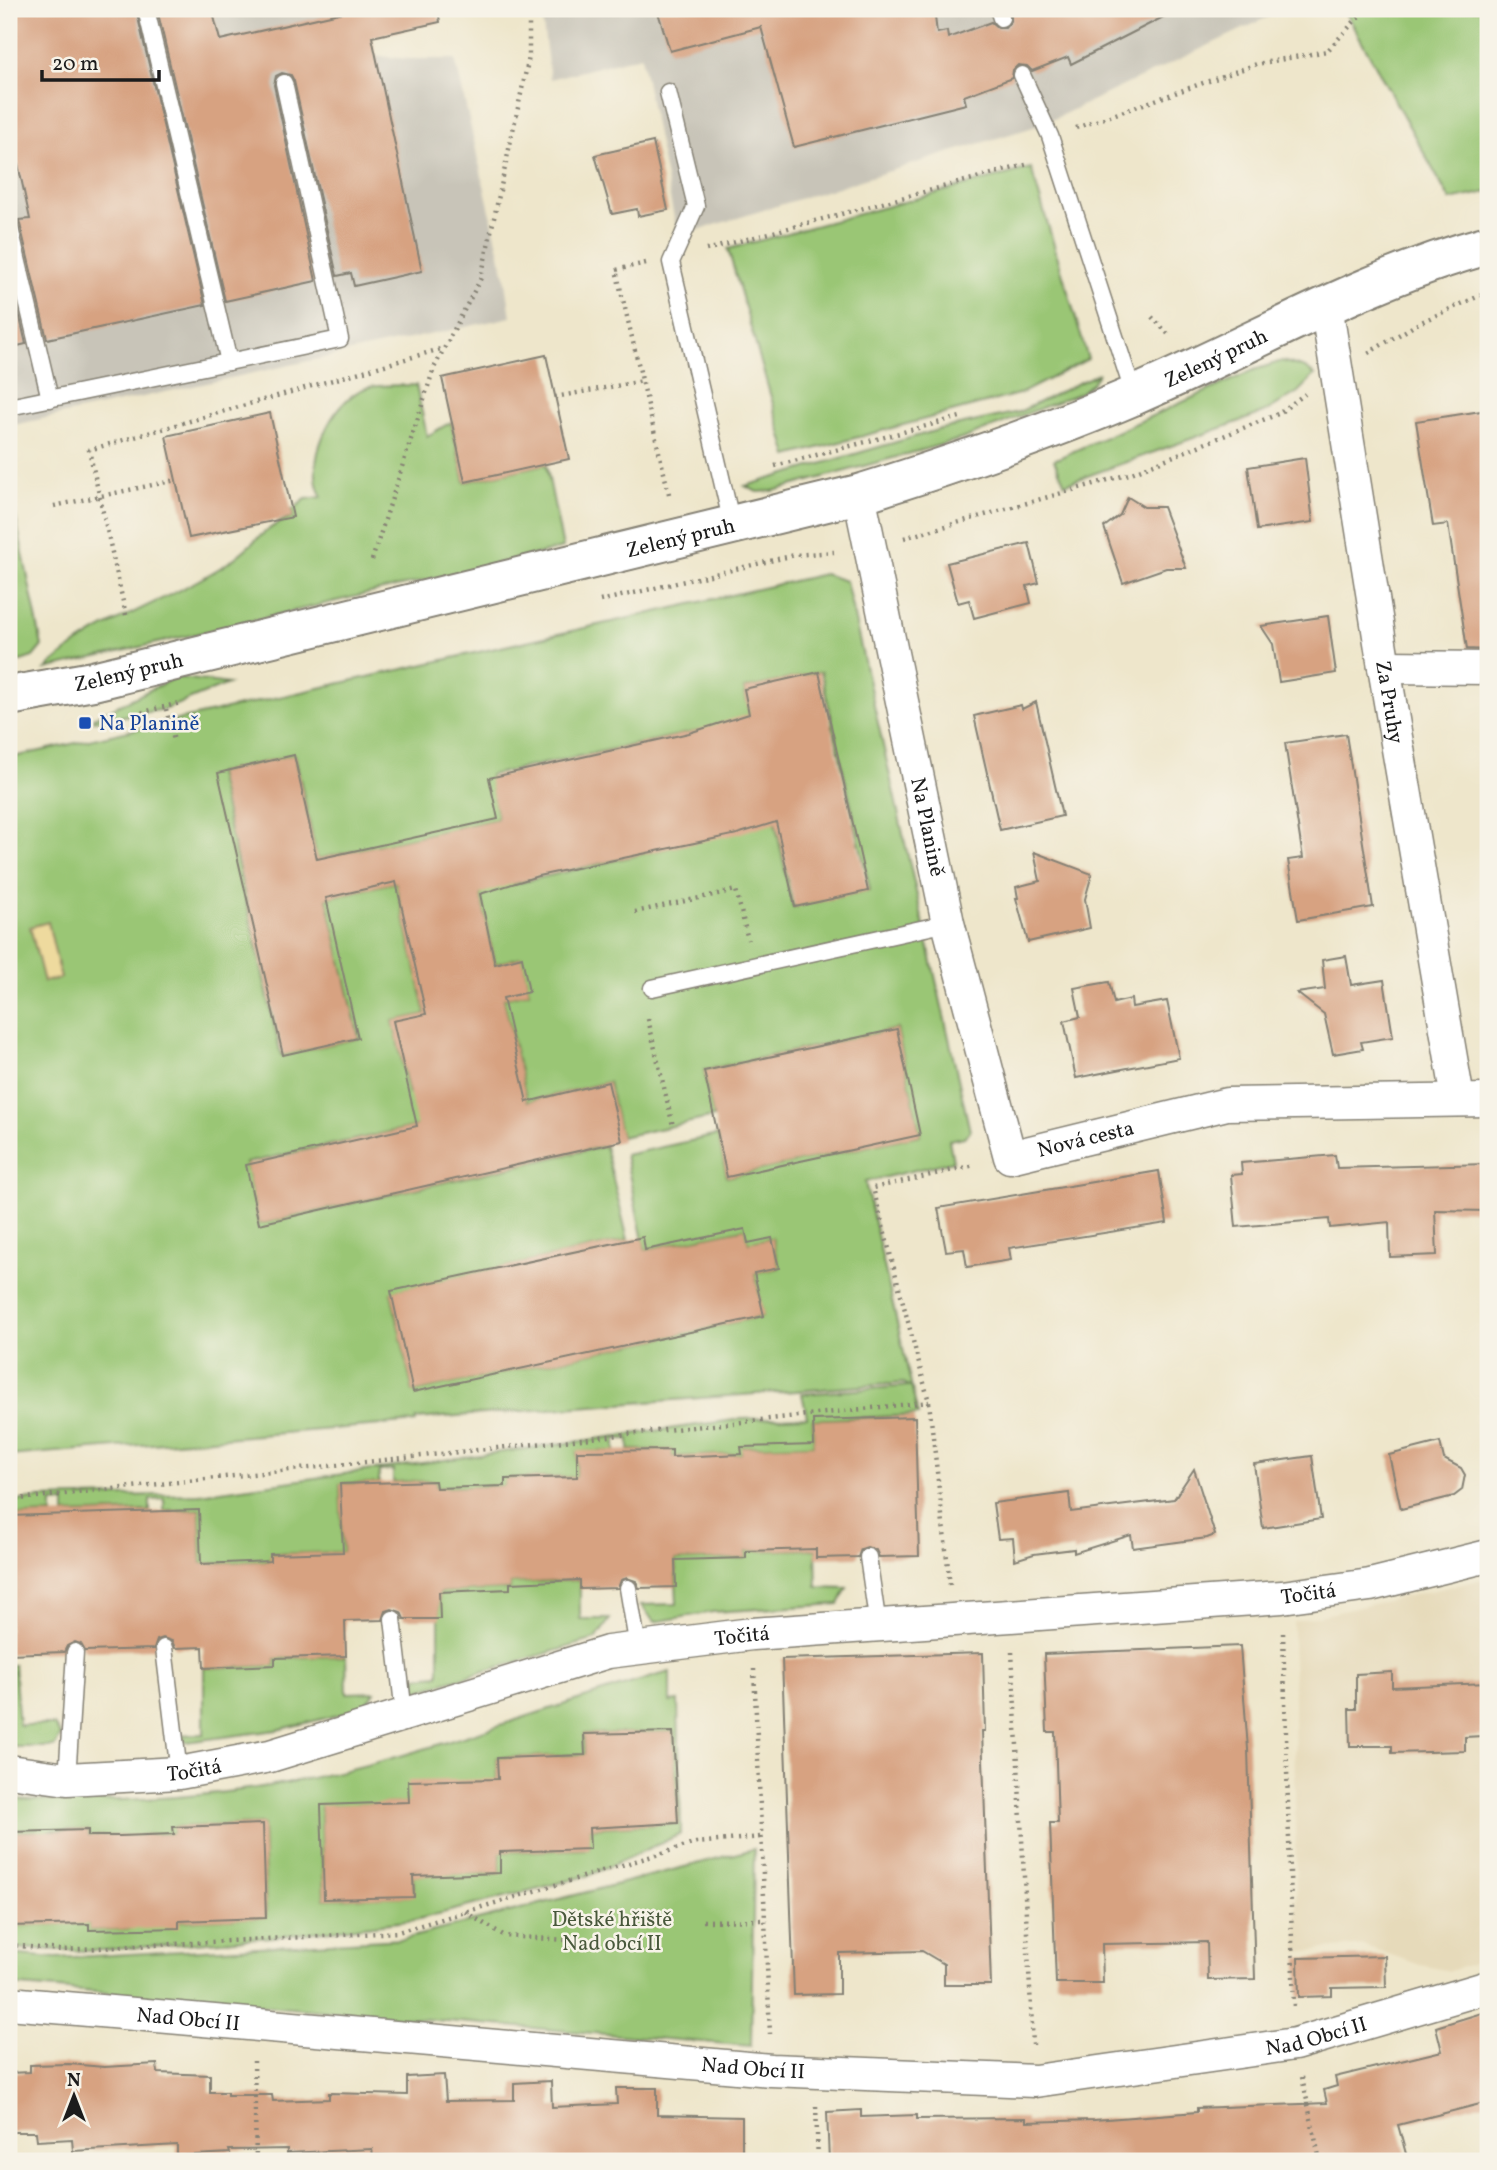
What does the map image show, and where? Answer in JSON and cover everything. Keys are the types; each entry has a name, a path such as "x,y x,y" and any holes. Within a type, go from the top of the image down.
{"street":[{"name":"Zelený pruh","path":"9,696 93,681 859,494 985,454 1135,396 1326,305 1435,259 1488,245"},
{"name":"Za Pruhy","path":"1326,305 1384,667 1473,1099"},
{"name":"Na Planině","path":"859,494 948,923 1010,1157"},
{"path":"1384,667 1488,668"},
{"name":"Nová cesta","path":"1010,1157 1227,1104 1473,1099"},
{"name":"Točitá","path":"9,1771 67,1779 179,1773 270,1756 608,1652 752,1633 1010,1618 1282,1597 1370,1585 1488,1556"},
{"name":"Nad Obcí II","path":"9,2003 771,2070 1035,2081 1295,2044 1488,1987"}],"lane":[{"path":"146,9 229,362"},
{"path":"1022,75 1050,136 1135,396"},
{"path":"9,407 340,339 284,83"},
{"path":"668,92 695,206 671,262 732,524"},
{"path":"9,224 50,399"},
{"path":"652,988 948,923"},
{"path":"868,1557 878,1626"},
{"path":"628,1588 638,1648"},
{"path":"393,1619 404,1714"},
{"path":"164,1648 179,1773"},
{"path":"67,1779 75,1652"}],"path":[{"path":"372,560 434,368 481,278 529,57 529,9"},
{"path":"1050,136 1257,64 1327,51 1366,9"},
{"path":"669,494 616,270 1056,156"},
{"path":"1152,317 1170,336"},
{"path":"125,615 89,450 445,348"},
{"path":"555,397 643,381"},
{"path":"54,506 176,480"},
{"path":"166,709 174,741"},
{"path":"635,912 736,890 754,964"},
{"path":"648,1019 673,1126"},
{"name":"Nová cesta","path":"929,1402 873,1188 1010,1157"},
{"path":"9,1500 929,1402 954,1620"},
{"path":"1282,1597 1295,2044 1320,2161"},
{"path":"1010,1618 1035,2081"},
{"path":"752,1633 771,2070"},
{"path":"9,1945 61,1950 398,1931 696,1843 761,1837"},
{"path":"465,1912 505,1936 566,1940"},
{"path":"704,1920 765,1920"},
{"path":"254,2025 256,2161"},
{"path":"814,2071 818,2161"}],"shaded area":[{"path":"9,9 341,9 350,53 408,59 455,59 505,276 511,317 9,426"},
{"path":"541,9 1285,9 1043,124 692,232 677,232 641,56 550,79"},
{"path":"1488,1578 1488,1959 1450,1971 1420,1965 1363,1945 1297,1952 1293,1622"}],"green space":[{"path":"1344,9 1488,9 1488,192 1450,200"},
{"path":"1031,168 1088,359 1022,393 788,456 728,249"},
{"path":"1282,361 1305,368 1315,375 1298,392 1263,413 1065,484 1054,460 1254,370"},
{"path":"1099,373 1080,393 962,439 773,491 757,492 745,486 941,429 1019,412"},
{"path":"416,385 427,436 451,422 465,482 546,464 563,548 46,669 66,652 109,625 223,566 265,532 293,517 292,510 306,499 322,497 317,484 318,452 323,435 341,406 366,388"},
{"path":"9,485 42,646 33,657 9,665"},
{"path":"824,574 846,581 970,1131 964,1137 949,1140 953,1161 865,1182 918,1415 813,1420 814,1445 742,1447 742,1454 672,1457 671,1450 629,1450 629,1439 615,1439 615,1451 577,1452 577,1477 506,1479 505,1486 436,1488 435,1481 393,1482 393,1470 379,1471 379,1483 340,1484 343,1552 271,1554 270,1561 201,1564 199,1510 164,1510 164,1499 150,1500 150,1511 65,1514 65,1502 52,1503 52,1514 10,1516 9,1522 9,1502 40,1498 199,1494 741,1419 807,1417 802,1394 909,1386 904,1383 416,1419 416,1422 9,1456 9,758","holes":["821,672 870,890 793,907 770,798 736,832 514,884 473,863 495,964 521,957 529,992 503,998 527,1102 608,1082 621,1137 714,1117 704,1070 897,1029 920,1135 727,1177 718,1135 625,1155 645,1250 744,1229 748,1243 772,1238 779,1268 754,1273 763,1316 413,1392 391,1292 628,1240 605,1146 259,1224 246,1163 454,1118 409,1093 393,1021 426,1014 396,882 326,898 359,1038 281,1055 217,773 295,755 317,859 498,819 490,775 712,728 761,759 744,689"]},
{"path":"176,677 228,684 166,709 94,721 93,718"},
{"path":"816,1549 817,1587 847,1588 839,1604 713,1612 654,1622 641,1605 677,1604 675,1560 746,1558 746,1551"},
{"path":"580,1580 580,1619 610,1619 596,1639 416,1691 416,1677 439,1675 439,1592 510,1589 510,1583"},
{"path":"346,1656 347,1693 375,1692 363,1709 277,1730 186,1742 178,1735 204,1734 204,1668 275,1665 275,1658"},
{"path":"9,1665 14,1665 19,1725 54,1725 61,1736 54,1747 9,1747"},
{"path":"670,1672 670,1702 678,1701 681,1834 590,1875 415,1920 273,1937 91,1951 9,1948 9,1926 89,1923 90,1930 126,1929 179,1921 266,1917 263,1824 174,1827 174,1834 140,1835 140,1842 125,1836 88,1836 88,1830 51,1830 37,1838 36,1831 9,1832 9,1799 138,1799 204,1795 268,1786 420,1750","holes":["673,1732 678,1823 589,1828 589,1849 500,1852 500,1873 413,1875 414,1896 324,1899 321,1806 409,1803 498,1779 497,1758 585,1755 584,1734"]},
{"name":"Dětské hřiště Nad obcí II","path":"754,1849 751,2046 9,1985 9,1954 56,1958 404,1939"}],"sand":[{"path":"48,922 61,978 44,982 30,927"}],"building":[{"path":"9,9 136,9 205,305 47,339 19,220 30,219 9,123"},
{"path":"157,9 212,9 220,40 357,9 438,9 440,22 372,37 422,271 354,286 351,273 337,276 294,81 291,75 282,73 276,76 274,85 316,281 225,301"},
{"path":"657,9 934,9 937,33 947,31 948,38 991,22 998,28 1005,28 1011,21 1011,14 1025,9 1179,9 1071,64 1068,57 1032,71 1027,66 1018,65 1013,70 1012,78 964,96 966,104 794,147 761,27 670,51"},
{"path":"653,142 668,210 638,216 637,209 612,214 595,155"},
{"path":"9,269 26,344 9,348"},
{"path":"546,355 569,459 465,482 442,378"},
{"path":"1488,410 1488,650 1467,649 1448,524 1433,526 1416,421"},
{"path":"270,413 293,517 189,538 166,436"},
{"path":"1305,458 1313,522 1257,530 1248,467"},
{"path":"1128,497 1144,507 1163,507 1186,568 1166,568 1123,583 1104,527 1120,515"},
{"path":"1029,543 1039,583 1027,586 1031,603 974,618 969,600 958,603 947,563"},
{"path":"1328,616 1336,673 1279,682 1273,644 1261,626"},
{"path":"819,672 868,891 795,907 776,822 737,834 538,876 480,894 495,964 522,957 529,992 503,998 527,1102 608,1082 622,1141 259,1224 246,1165 417,1126 393,1021 426,1014 396,882 326,898 358,1038 283,1055 218,773 294,755 317,859 498,819 489,778 689,733 749,714 744,689"},
{"path":"1036,702 1062,816 1000,830 974,716 1021,705 1022,709"},
{"path":"1346,734 1373,907 1298,920 1288,860 1303,858 1285,743"},
{"path":"1034,852 1092,874 1085,899 1090,928 1028,942 1016,898 1016,887 1040,881"},
{"path":"1346,956 1351,985 1384,980 1393,1037 1361,1042 1363,1049 1333,1054 1324,1014 1297,993 1325,989 1322,960"},
{"path":"1109,982 1114,1003 1131,999 1132,1007 1167,1001 1179,1058 1076,1078 1064,1021 1080,1017 1074,988"},
{"path":"897,1029 920,1135 727,1177 704,1071"},
{"path":"1335,1155 1337,1168 1488,1164 1488,1211 1435,1210 1437,1255 1390,1257 1389,1222 1330,1228 1329,1219 1236,1227 1231,1175 1242,1174 1241,1163"},
{"path":"1159,1171 1167,1223 1009,1248 1011,1260 967,1267 964,1249 946,1251 938,1208"},
{"path":"745,1229 748,1243 772,1238 779,1268 754,1273 764,1316 413,1392 391,1291 643,1237 645,1250"},
{"path":"915,1417 919,1556 879,1557 876,1550 867,1547 861,1549 858,1557 816,1558 816,1549 746,1551 746,1558 675,1560 676,1587 639,1588 636,1581 627,1578 621,1580 618,1588 580,1589 580,1580 510,1583 510,1589 439,1592 440,1619 404,1619 401,1612 392,1609 386,1611 383,1620 345,1621 346,1656 275,1658 275,1665 204,1668 203,1647 175,1648 172,1641 163,1638 157,1640 154,1649 85,1651 81,1644 75,1642 67,1646 64,1652 9,1654 9,1516 199,1510 201,1564 270,1561 270,1554 343,1552 340,1484 435,1481 436,1488 505,1486 505,1479 577,1477 577,1451 672,1450 672,1457 742,1454 741,1447 814,1445 813,1420"},
{"path":"1440,1442 1444,1459 1461,1468 1465,1475 1462,1490 1454,1496 1401,1509 1389,1455"},
{"path":"1312,1456 1321,1519 1263,1528 1254,1464"},
{"path":"1194,1469 1215,1535 1207,1538 1133,1548 1131,1535 1074,1553 1074,1549 1034,1554 1015,1560 1013,1538 998,1539 993,1503 1069,1493 1071,1512 1174,1499"},
{"path":"1240,1646 1248,1749 1255,1979 1208,1980 1207,1942 1102,1944 1103,1983 1056,1983 1050,1823 1058,1823 1055,1732 1047,1732 1044,1654"},
{"path":"983,1653 985,1731 982,1731 991,1985 944,1985 944,1964 922,1951 839,1953 839,1994 794,1995 782,1659"},
{"path":"1392,1672 1392,1687 1488,1683 1488,1728 1482,1729 1482,1736 1465,1737 1465,1751 1392,1753 1392,1746 1350,1746 1349,1709 1356,1709 1356,1674"},
{"path":"673,1732 678,1823 589,1828 590,1849 500,1852 500,1873 413,1876 414,1897 324,1899 321,1805 409,1802 408,1781 498,1779 497,1758 585,1755 584,1734"},
{"path":"263,1824 266,1918 179,1921 179,1928 89,1930 89,1924 9,1926 9,1832 88,1830 88,1836 120,1836 174,1834 173,1827"},
{"path":"1385,1956 1386,1987 1332,1988 1332,1996 1299,1997 1298,1958"},
{"path":"1488,2011 1488,2102 1398,2125 1408,2161 829,2161 827,2112 861,2110 861,2117 917,2115 917,2119 1026,2118 1026,2122 1197,2112 1197,2108 1327,2103 1324,2090 1337,2086 1335,2077 1442,2051 1436,2027"},
{"path":"157,2064 158,2073 210,2075 210,2092 227,2092 227,2095 272,2095 273,2101 329,2099 329,2093 407,2095 407,2077 444,2075 446,2101 514,2100 514,2083 551,2081 552,2107 617,2104 616,2088 657,2088 657,2115 742,2117 742,2161 392,2161 392,2156 373,2155 372,2149 287,2153 287,2149 229,2150 230,2153 177,2156 177,2145 73,2151 72,2139 37,2141 36,2132 9,2132 9,2073 30,2072 30,2065 104,2067"}],"place":[{"name":"Na Planině","path":"85,723"}]}
